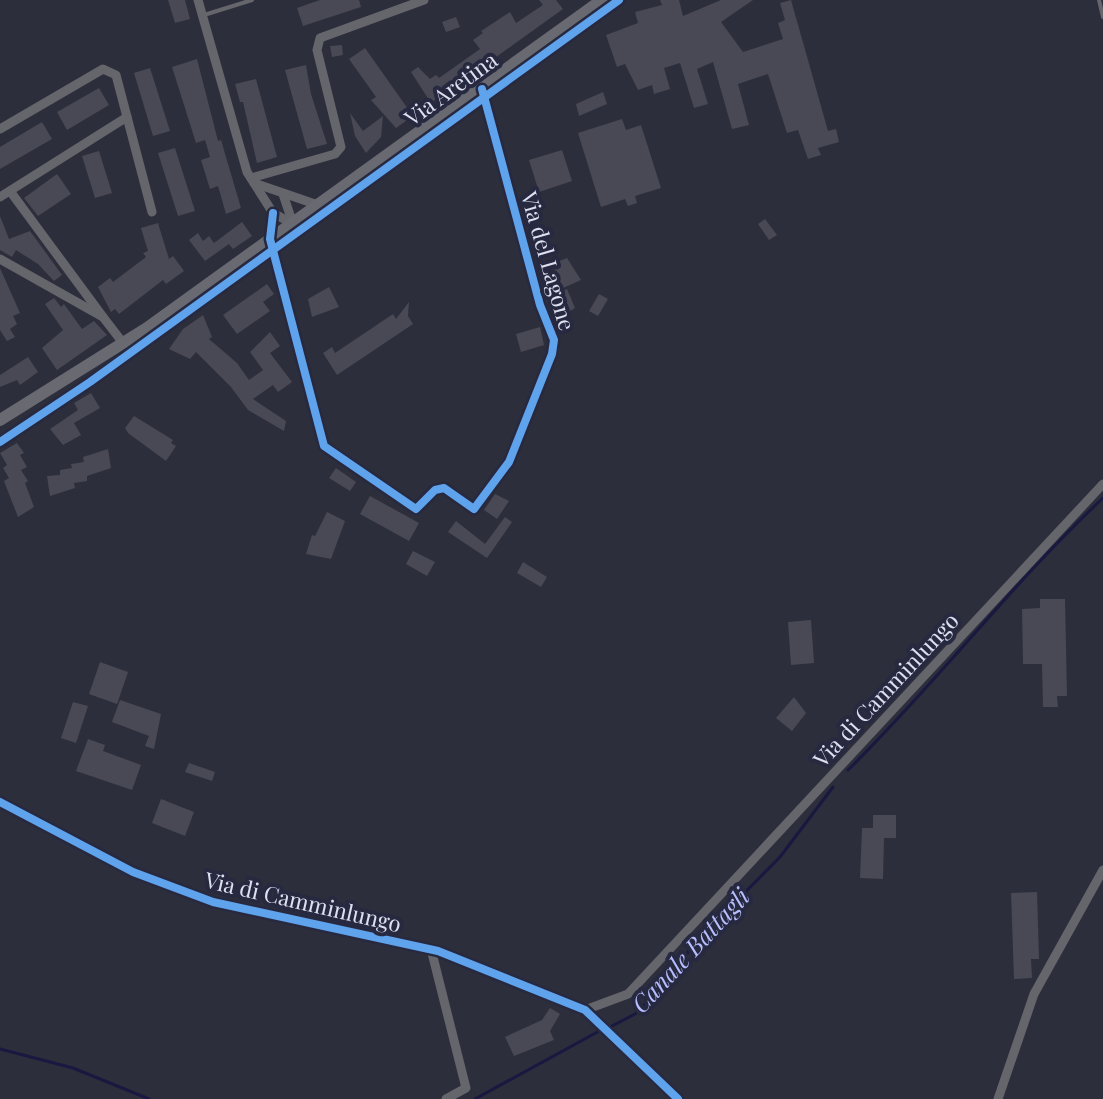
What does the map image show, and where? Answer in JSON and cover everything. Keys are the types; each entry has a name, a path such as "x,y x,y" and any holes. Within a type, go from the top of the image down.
{"street":[{"path":"198,0 200,16 252,181 273,213 293,224"},
{"path":"252,181 335,154 341,147 317,50 320,38 424,0"},
{"name":"Via Aretina","path":"293,224 602,0"},
{"path":"0,129 103,69 116,75 152,212"},
{"name":"Via del Lagone","path":"270,239 324,446 416,509 435,490 444,488 474,509 509,462 552,354 554,340 540,305 482,89"},
{"path":"0,197 127,117"},
{"path":"252,181 320,206"},
{"path":"10,191 123,343"},
{"path":"283,194 293,224"},
{"path":"270,239 273,213"},
{"path":"0,420 123,343 293,224"},
{"path":"0,259 103,317"},
{"name":"Via di Camminlungo","path":"585,1010 628,994 1103,484"},
{"name":"Via di Camminlungo","path":"0,802 133,872 213,902 431,949 585,1010 678,1099"},
{"path":"998,1099 1034,994 1103,870"},
{"path":"431,949 466,1088 446,1099"}],"lane":[{"path":"200,16 252,0"},
{"path":"1099,0 1103,17"}],"building":[{"path":"168,0 185,0 190,19 175,23"},
{"path":"320,0 359,0 361,7 303,26 297,8"},
{"path":"539,0 556,0 563,9 492,60 485,57 467,69 474,73 431,103 411,72 418,67 430,79 436,75 439,78 480,49 473,40 483,33 481,31 510,12 516,23 543,5"},
{"path":"660,0 679,0 683,16 721,0 753,0 721,22 743,52 783,39 778,23 785,20 780,3 791,0 828,131 836,129 839,142 818,148 821,155 808,159 798,130 787,133 768,74 738,84 749,125 732,129 713,62 697,69 708,104 694,108 680,63 664,68 670,89 654,94 652,85 638,90 625,64 617,67 606,35 638,23 635,12 662,5"},
{"path":"456,17 460,27 446,32 442,22"},
{"path":"342,45 343,55 332,57 330,46"},
{"path":"365,48 413,116 396,128 371,100 376,97 349,59"},
{"path":"197,59 218,141 221,140 241,208 226,214 218,186 210,189 201,160 210,157 205,140 196,143 172,67"},
{"path":"306,65 311,94 327,144 307,149 285,70"},
{"path":"150,68 170,131 153,136 134,73"},
{"path":"256,79 277,157 257,163 243,102 240,102 235,84"},
{"path":"99,88 109,105 67,130 57,112"},
{"path":"603,92 607,104 579,116 576,104"},
{"path":"350,113 363,131 383,116 381,137 366,153 355,136"},
{"path":"622,119 626,130 641,125 661,188 635,196 637,203 628,206 625,199 601,207 578,133"},
{"path":"42,122 52,139 0,169 0,147"},
{"path":"175,148 195,211 178,216 158,153"},
{"path":"562,150 572,181 539,192 529,160"},
{"path":"99,151 112,193 95,198 82,156"},
{"path":"57,174 71,194 38,216 24,198"},
{"path":"0,216 9,239 30,231 62,275 54,281 38,264 16,250 12,257 0,250"},
{"path":"765,219 777,235 769,240 758,224"},
{"path":"242,222 252,236 233,249 229,244 205,261 189,240 198,233 203,241 209,236 214,243"},
{"path":"158,223 169,259 173,256 184,271 166,284 163,280 119,314 115,309 111,312 98,287 110,278 113,282 146,257 143,253 148,251 141,228"},
{"path":"567,258 581,280 563,288 552,264"},
{"path":"0,268 20,313 13,316 17,324 10,329 15,337 7,341 0,330"},
{"path":"267,284 274,294 263,302 270,311 237,334 223,315"},
{"path":"329,287 339,307 312,317 308,299"},
{"path":"567,289 575,308 554,321 546,299"},
{"path":"599,294 608,299 598,316 589,311"},
{"path":"54,298 61,307 64,304 82,329 94,321 107,335 57,370 42,348 63,330 45,304"},
{"path":"409,302 408,316 413,324 337,375 323,353 332,347 335,353 393,314 396,319"},
{"path":"203,315 212,337 209,339 237,363 249,380 263,370 250,352 270,332 280,346 270,353 292,382 278,392 273,385 253,399 286,421 284,431 248,410 231,387 196,352 190,359 169,349 183,329"},
{"path":"540,327 544,345 521,352 516,334"},
{"path":"28,357 38,372 20,385 17,380 0,387 0,375"},
{"path":"91,393 100,408 74,423 81,435 63,445 50,429 78,410 74,403"},
{"path":"134,416 173,440 171,443 176,446 166,461 128,433 125,428"},
{"path":"17,443 24,453 20,455 27,467 21,470 28,481 25,483 34,507 18,517 4,481 9,478 3,468 7,465 0,453"},
{"path":"108,449 111,468 87,476 87,481 74,483 75,488 50,496 47,476 60,475 60,470 72,468 71,464 84,462 83,457"},
{"path":"336,468 356,482 350,491 329,478"},
{"path":"495,494 509,501 497,519 484,510"},
{"path":"370,496 419,523 409,541 360,514"},
{"path":"327,512 345,521 331,559 306,554 312,535 315,536"},
{"path":"505,517 512,522 487,558 448,532 456,521 485,544"},
{"path":"413,551 435,562 427,576 406,564"},
{"path":"523,562 547,577 541,587 517,573"},
{"path":"1040,599 1065,599 1067,696 1057,696 1058,707 1043,707 1042,664 1023,664 1022,609 1040,608"},
{"path":"811,620 814,663 791,665 788,622"},
{"path":"100,662 128,672 117,704 89,694"},
{"path":"794,697 806,713 792,731 776,718"},
{"path":"120,700 161,714 154,749 145,746 149,736 112,722"},
{"path":"73,702 88,706 76,743 61,738"},
{"path":"88,739 105,745 103,751 141,765 132,790 76,771"},
{"path":"189,763 215,772 212,781 185,772"},
{"path":"161,799 194,812 185,836 152,823"},
{"path":"873,815 896,815 896,838 884,838 883,879 860,878 862,828 873,828"},
{"path":"1037,892 1039,959 1031,959 1032,978 1014,979 1011,893"},
{"path":"550,1008 560,1014 550,1031 554,1040 514,1056 505,1037 542,1020"}],"waterway":[{"name":"Canale Battagli","path":"848,770 913,703 1037,564 1103,498"},
{"name":"Canale Battagli","path":"608,1028 635,1014 654,995 696,942 780,857 833,787"},
{"name":"Canale Battagli","path":"475,1099 601,1030"},
{"name":"Canale Battagli","path":"0,1049 73,1068 149,1099"}],"cycle path":[{"path":"0,442 90,382 619,0"},
{"path":"273,213 270,239 324,446 416,509 435,490 444,488 474,509 509,462 552,354 554,340 540,305 482,89"},
{"path":"0,802 133,872 213,902 438,951 585,1010 678,1099"}]}
